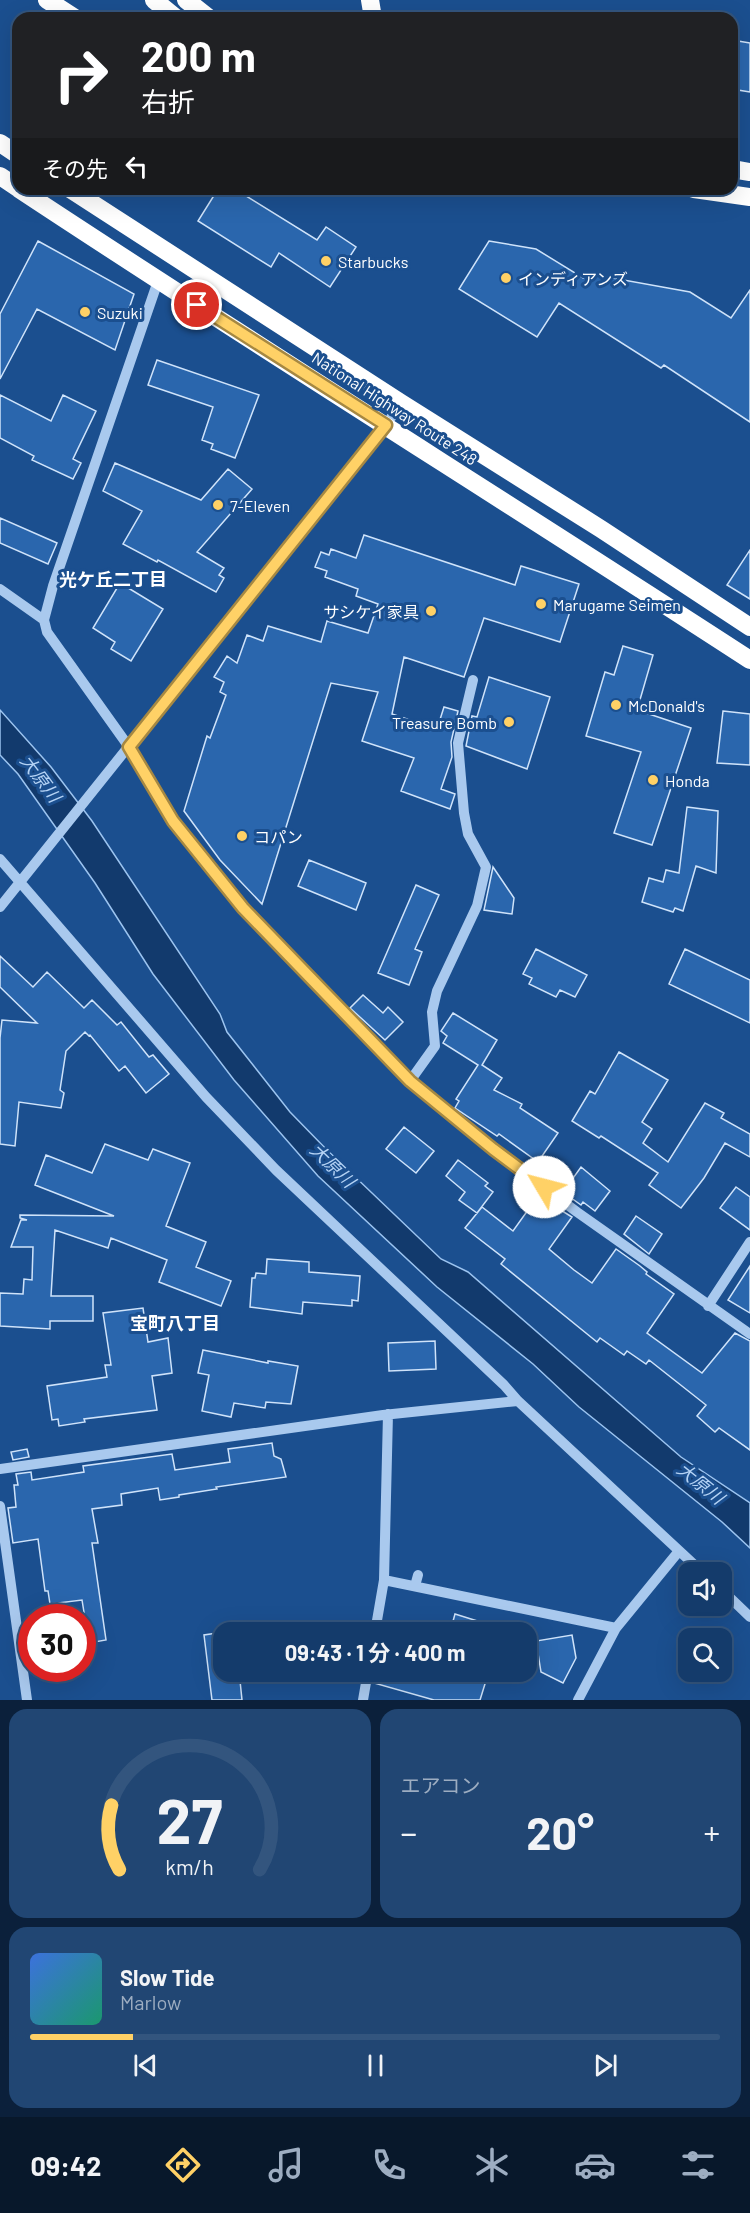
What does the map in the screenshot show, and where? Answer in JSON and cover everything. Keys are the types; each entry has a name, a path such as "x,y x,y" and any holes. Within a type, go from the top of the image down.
{"highway":[{"path":"47,0 66,12"},
{"path":"154,0 169,12"},
{"path":"186,0 201,12"},
{"name":"National Highway Route 248","path":"28,195 158,281 750,660"},
{"name":"National Highway Route 248","path":"79,195 750,627"}],"street":[{"path":"158,281 53,586 44,620 47,632 129,747 173,821 243,908 410,1081 493,1149 708,1306 750,1334"},
{"path":"0,907 386,425 401,403"},
{"path":"0,589 44,620"},
{"path":"410,1081 435,1046 432,1012 436,991 477,906 486,867 468,834 458,742 473,680"},
{"path":"0,859 244,1138 504,1385 518,1401 691,1562"},
{"path":"708,1306 750,1242"},
{"path":"0,1469 388,1414 518,1401"},
{"path":"377,1622 384,1580 388,1414"},
{"path":"0,1506 27,1700"},
{"path":"578,1700 616,1628 679,1551"},
{"path":"415,1587 418,1575"},
{"path":"384,1580 616,1628"},
{"path":"732,1600 750,1617"},
{"path":"363,1700 367,1682"}],"water":[{"name":"大原川","path":"0,710 51,767 92,821 220,1014 227,1032 290,1112 441,1259 468,1272 681,1457 750,1503 750,1548 722,1522 579,1407 533,1364 437,1287 318,1176 234,1080 153,974 95,883 18,774 0,755"}],"building":[{"path":"738,41 750,43 750,92 738,90"},
{"path":"214,195 245,195 317,240 326,227 356,247 330,287 279,253 271,267 198,221"},
{"name":"Suzuki","path":"38,241 134,294 115,350 37,309 0,379 0,314"},
{"path":"489,241 536,249 583,278 585,273 690,292 731,318 750,290 750,422 664,365 661,368 559,303 537,337 459,289"},
{"path":"157,360 259,395 235,458 211,449 213,444 202,440 213,407 148,385"},
{"path":"0,395 51,421 63,395 96,411 73,459 81,463 73,479 32,460 34,456 0,438"},
{"path":"115,463 201,500 228,469 252,489 197,552 224,568 219,575 224,578 216,592 158,560 157,562 123,544 142,511 103,491"},
{"path":"0,518 57,543 48,564 0,543"},
{"path":"364,535 515,585 521,566 579,584 560,642 484,618 464,677 404,657 392,714 437,729 444,707 458,711 451,742 452,757 441,789 455,794 450,809 401,791 414,758 362,741 378,692 331,683 262,904 220,860 184,811 207,736 210,738 226,695 220,692 224,682 214,677 227,656 237,663 247,635 263,641 268,626 321,642 327,621 368,633 378,604 356,596 358,589 325,577 327,571 315,567 321,552 329,555 331,549 356,558"},
{"path":"750,550 750,599 727,585"},
{"path":"120,583 163,609 131,661 111,649 115,642 93,628"},
{"path":"623,646 653,655 637,710 691,728 652,845 614,833 641,752 586,736 605,672 614,675"},
{"name":"Treasure Bomb","path":"489,677 550,697 527,769 466,746 472,716 477,717"},
{"path":"723,711 750,714 750,765 717,763"},
{"path":"687,807 718,811 716,873 696,866 683,911 675,908 673,912 642,902 649,878 663,882 666,870 679,873"},
{"path":"309,860 366,883 356,910 298,886"},
{"path":"493,867 514,898 512,914 484,910"},
{"path":"416,885 439,895 415,949 422,952 409,985 378,973"},
{"path":"536,949 587,975 575,997 560,990 556,997 529,984 532,978 523,974"},
{"path":"685,949 750,980 750,1023 669,984"},
{"path":"0,956 33,987 47,972 84,1008 92,1000 117,1025 121,1022 149,1057 153,1055 169,1074 146,1093 125,1066 119,1071 85,1032 66,1051 60,1090 64,1093 61,1108 19,1102 15,1146 0,1144 2,1020 37,1023 0,987"},
{"path":"363,995 383,1013 388,1007 403,1022 385,1040 350,1008"},
{"path":"453,1013 497,1040 482,1065 502,1078 494,1090 522,1104 520,1108 558,1133 538,1162 499,1134 497,1136 455,1108 459,1101 456,1099 478,1065 443,1043 447,1036 441,1031"},
{"path":"619,1052 668,1080 642,1122 652,1129 643,1143 668,1162 705,1103 724,1113 721,1118 750,1134 750,1157 725,1143 704,1178 681,1208 649,1185 658,1173 601,1136 599,1138 572,1121 590,1091 595,1094"},
{"path":"404,1127 434,1151 416,1173 386,1149"},
{"path":"105,1144 148,1160 153,1149 190,1163 166,1226 206,1242 196,1267 231,1281 221,1306 159,1282 167,1260 111,1238 108,1248 55,1230 51,1296 93,1296 93,1321 50,1321 50,1329 0,1326 0,1293 23,1294 24,1279 32,1280 33,1247 11,1247 21,1220 27,1220 20,1218 20,1215 114,1216 35,1185 46,1155 92,1173"},
{"path":"458,1160 488,1183 485,1186 493,1192 477,1213 459,1200 465,1192 446,1176"},
{"path":"581,1167 610,1191 595,1211 583,1202 581,1205 563,1192"},
{"path":"736,1187 750,1197 750,1230 720,1208"},
{"path":"538,1196 572,1217 549,1249 592,1283 616,1249 674,1294 647,1333 702,1373 735,1333 750,1341 750,1450 719,1428 715,1432 697,1416 706,1405 649,1360 646,1364 627,1351 624,1355 600,1338 597,1342 501,1264 505,1259 465,1228 482,1207 513,1231"},
{"path":"636,1216 662,1234 649,1254 624,1234"},
{"path":"267,1259 309,1262 309,1272 360,1276 358,1301 352,1300 352,1306 303,1302 302,1314 250,1307 252,1278 255,1278 256,1273 266,1274"},
{"path":"750,1266 750,1313 728,1300"},
{"path":"143,1308 148,1342 168,1338 172,1373 152,1376 157,1410 84,1419 85,1422 59,1426 58,1419 52,1420 47,1386 107,1377 105,1365 111,1365 103,1313"},
{"path":"435,1341 436,1369 389,1371 388,1343"},
{"path":"203,1350 268,1363 268,1361 298,1366 291,1404 266,1402 265,1408 234,1403 231,1417 202,1411 209,1375 198,1373"},
{"path":"272,1443 274,1456 281,1459 286,1477 216,1487 217,1489 160,1500 158,1488 121,1494 122,1505 92,1509 98,1543 92,1543 106,1640 96,1642 96,1604 83,1604 82,1600 50,1604 48,1591 45,1591 38,1539 13,1543 8,1508 16,1507 14,1485 18,1485 16,1474 31,1472 32,1480 84,1472 83,1466 172,1454 175,1470 230,1462 228,1449"},
{"path":"27,1449 29,1457 13,1460 11,1452"},
{"path":"455,1614 481,1622 453,1622"},
{"path":"213,1634 213,1682 240,1682 242,1700 212,1700 204,1635"},
{"path":"572,1635 576,1658 563,1683 541,1672 537,1641"},
{"path":"486,1682 480,1700 434,1700 374,1683"}],"place":[{"name":"Starbucks","path":"326,261"},
{"name":"インディアンズ","path":"506,278"},
{"name":"Suzuki","path":"85,312"},
{"name":"7-Eleven","path":"218,505"},
{"name":"Marugame Seimen","path":"541,604"},
{"name":"サシケイ家具","path":"431,611"},
{"name":"McDonald's","path":"616,705"},
{"name":"Treasure Bomb","path":"509,722"},
{"name":"Honda","path":"653,780"},
{"name":"コパン","path":"242,836"}],"district":[{"name":"光ケ丘二丁目","path":"113,579"},
{"name":"宝町八丁目","path":"175,1323"}],"route":[{"path":"197,305 386,425 129,747 173,821 243,908 410,1081 493,1149 544,1187"}]}
